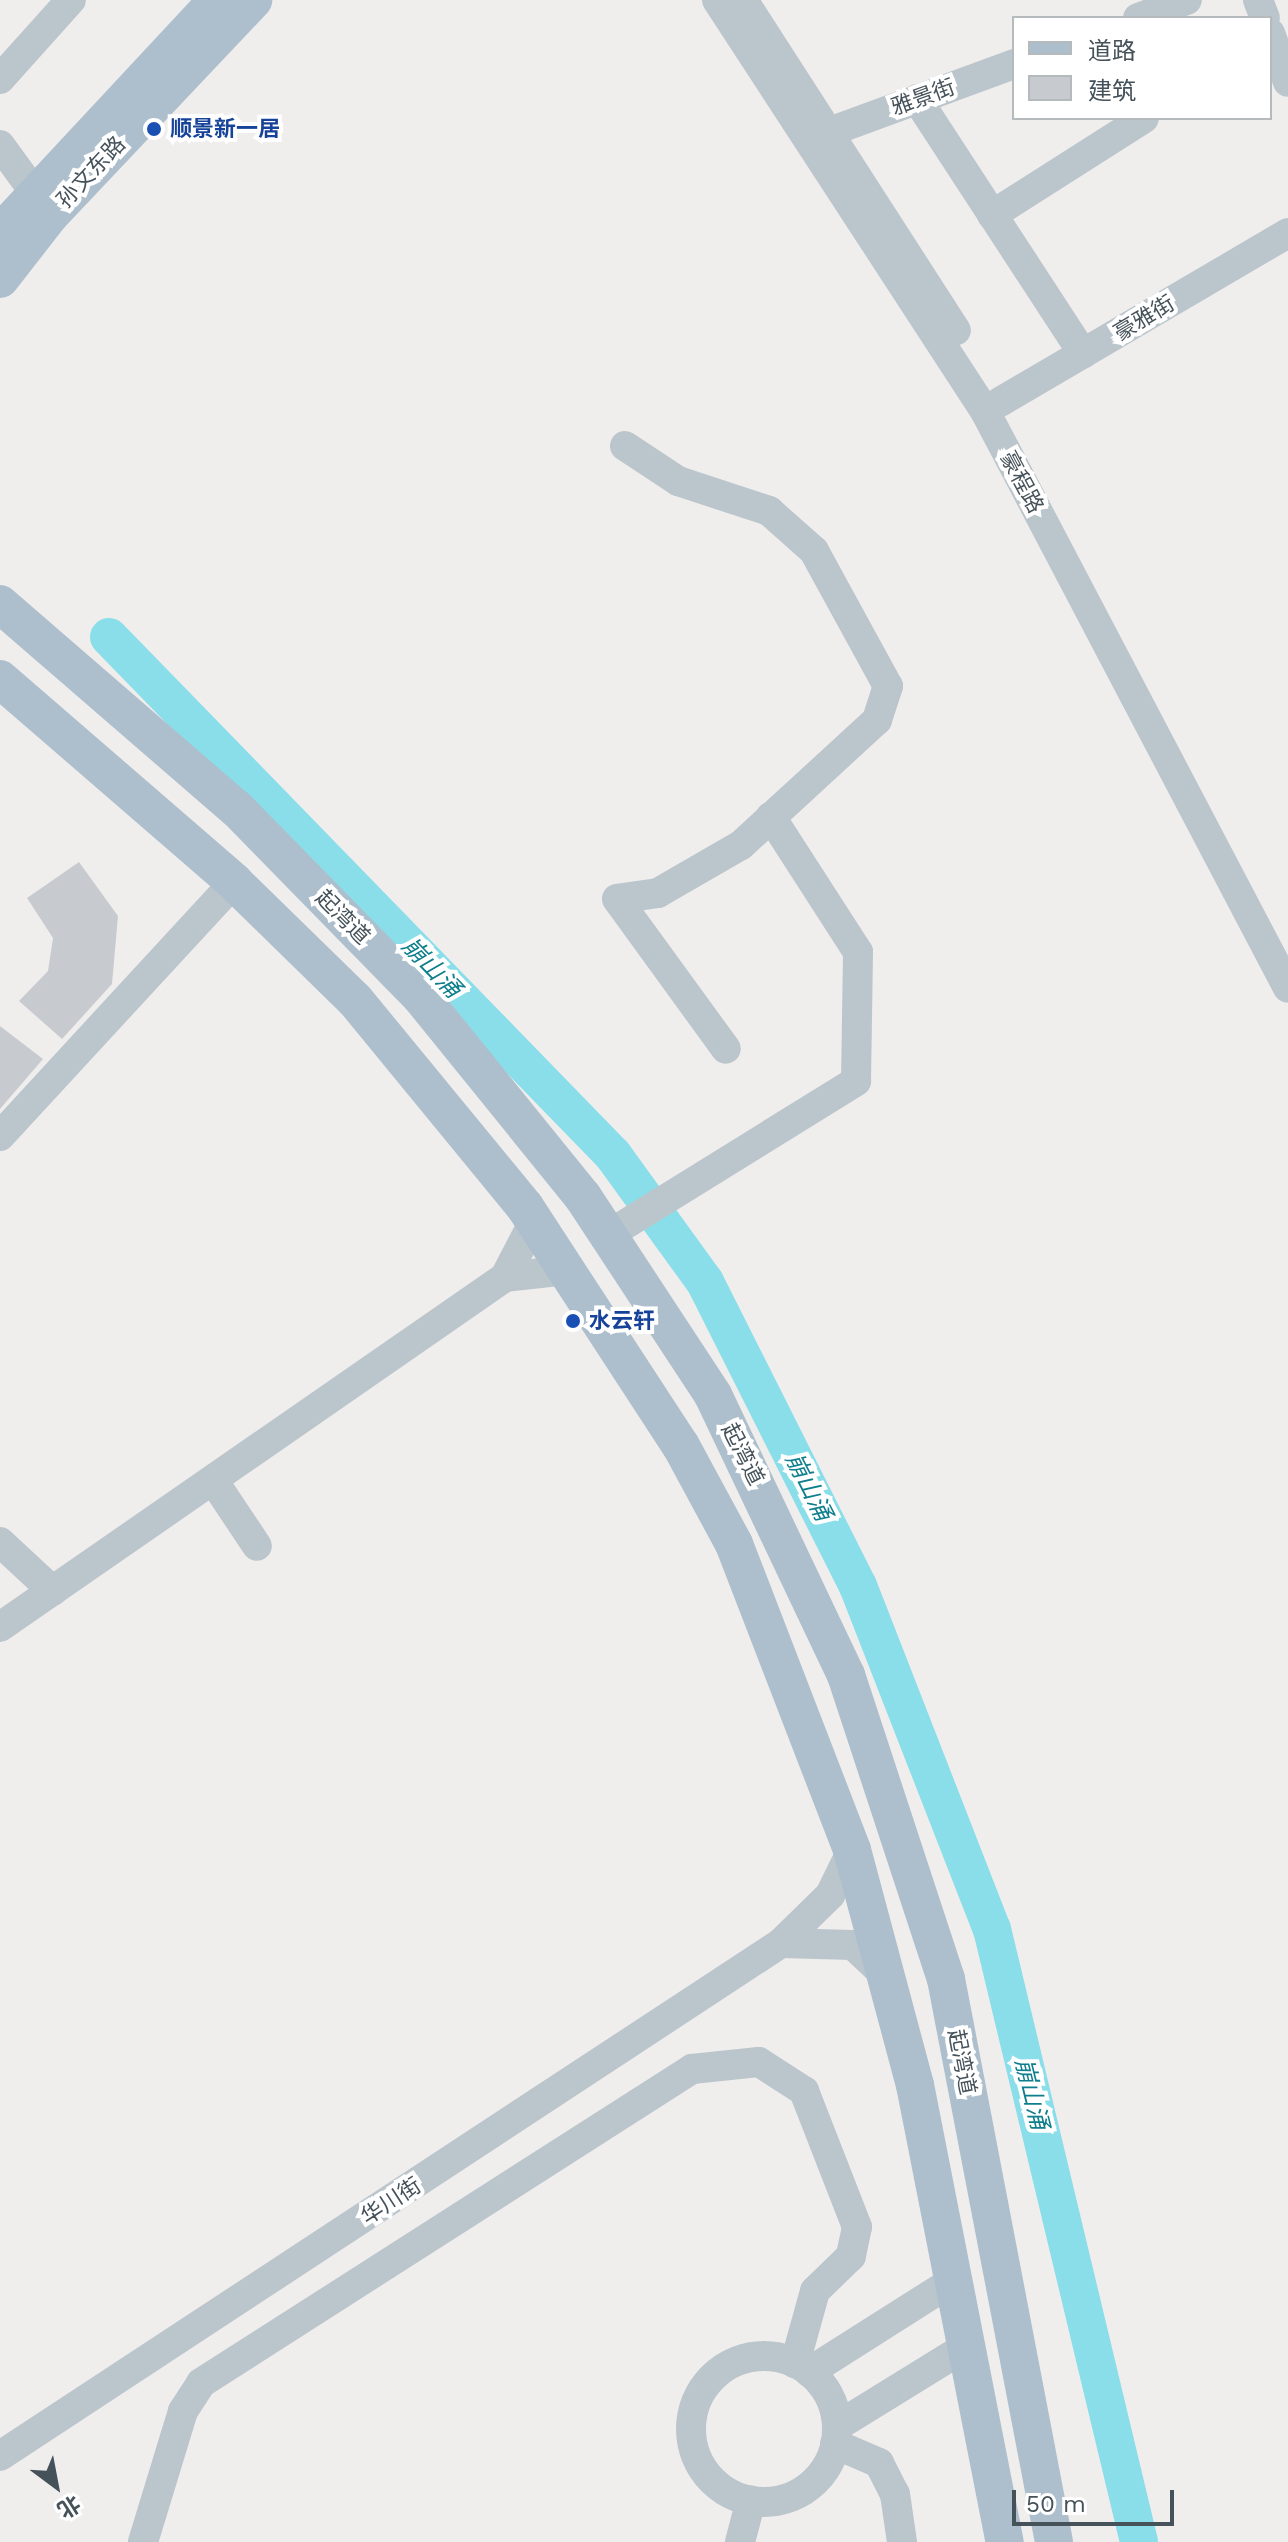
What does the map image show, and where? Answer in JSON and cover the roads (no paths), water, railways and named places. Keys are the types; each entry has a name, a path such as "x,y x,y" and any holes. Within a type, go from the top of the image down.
{"main road":[{"name":"孙文东路","path":"0,279 42,204 217,0"},
{"name":"孙文东路","path":"0,233 42,204 253,0"},
{"name":"起湾道","path":"6,621 237,809 421,997 620,1227 713,1395 846,1675 946,1979 1054,2542"},
{"path":"0,679 234,882 355,1000 534,1221 681,1446 734,1544 852,1850 915,2085 1005,2542"}],"street":[{"path":"0,79 71,0"},
{"name":"豪程路","path":"737,0 832,131 1000,402 1288,949"},
{"name":"豪程路","path":"737,0 986,413 1288,988"},
{"path":"1145,16 1187,0"},
{"path":"1272,38 1288,82"},
{"name":"雅景街","path":"832,131 1012,65"},
{"path":"917,99 1083,354"},
{"path":"992,215 1141,120"},
{"path":"0,145 42,204"},
{"name":"豪雅街","path":"1000,402 1288,233"},
{"path":"625,446 678,481 769,511 814,551 888,686 877,720 741,845 658,893 617,899 726,1049"},
{"path":"620,1227 856,1081 858,952 771,817"},
{"path":"0,1136 234,882"},
{"path":"0,1627 505,1277 534,1221"},
{"path":"505,1277 568,1270"},
{"path":"213,1480 257,1546"},
{"path":"0,1542 53,1591"},
{"name":"华川街","path":"0,2456 781,1943 830,1895 852,1850"},
{"path":"781,1943 853,1945 884,1974"},
{"path":"143,2542 183,2411 201,2383 671,2078 717,2064 759,2062 783,2071 804,2091 857,2227 851,2256 815,2291 802,2368"},
{"path":"315,2251 343,2291"},
{"path":"802,2368 954,2280"},
{"path":"216,2315 242,2354"},
{"path":"902,2542 895,2494 879,2463 837,2435 829,2396 802,2368 773,2356 738,2361 709,2380 696,2401 692,2447 701,2469 718,2487 751,2500 789,2498 810,2486 837,2435 967,2346"},
{"path":"740,2542 751,2500"}],"waterway":[{"name":"崩山涌","path":"109,637 613,1155 705,1282 858,1586 992,1929 1139,2542"}],"place":[{"name":"顺景新一居","path":"154,129"},
{"name":"水云轩","path":"573,1321"}]}
